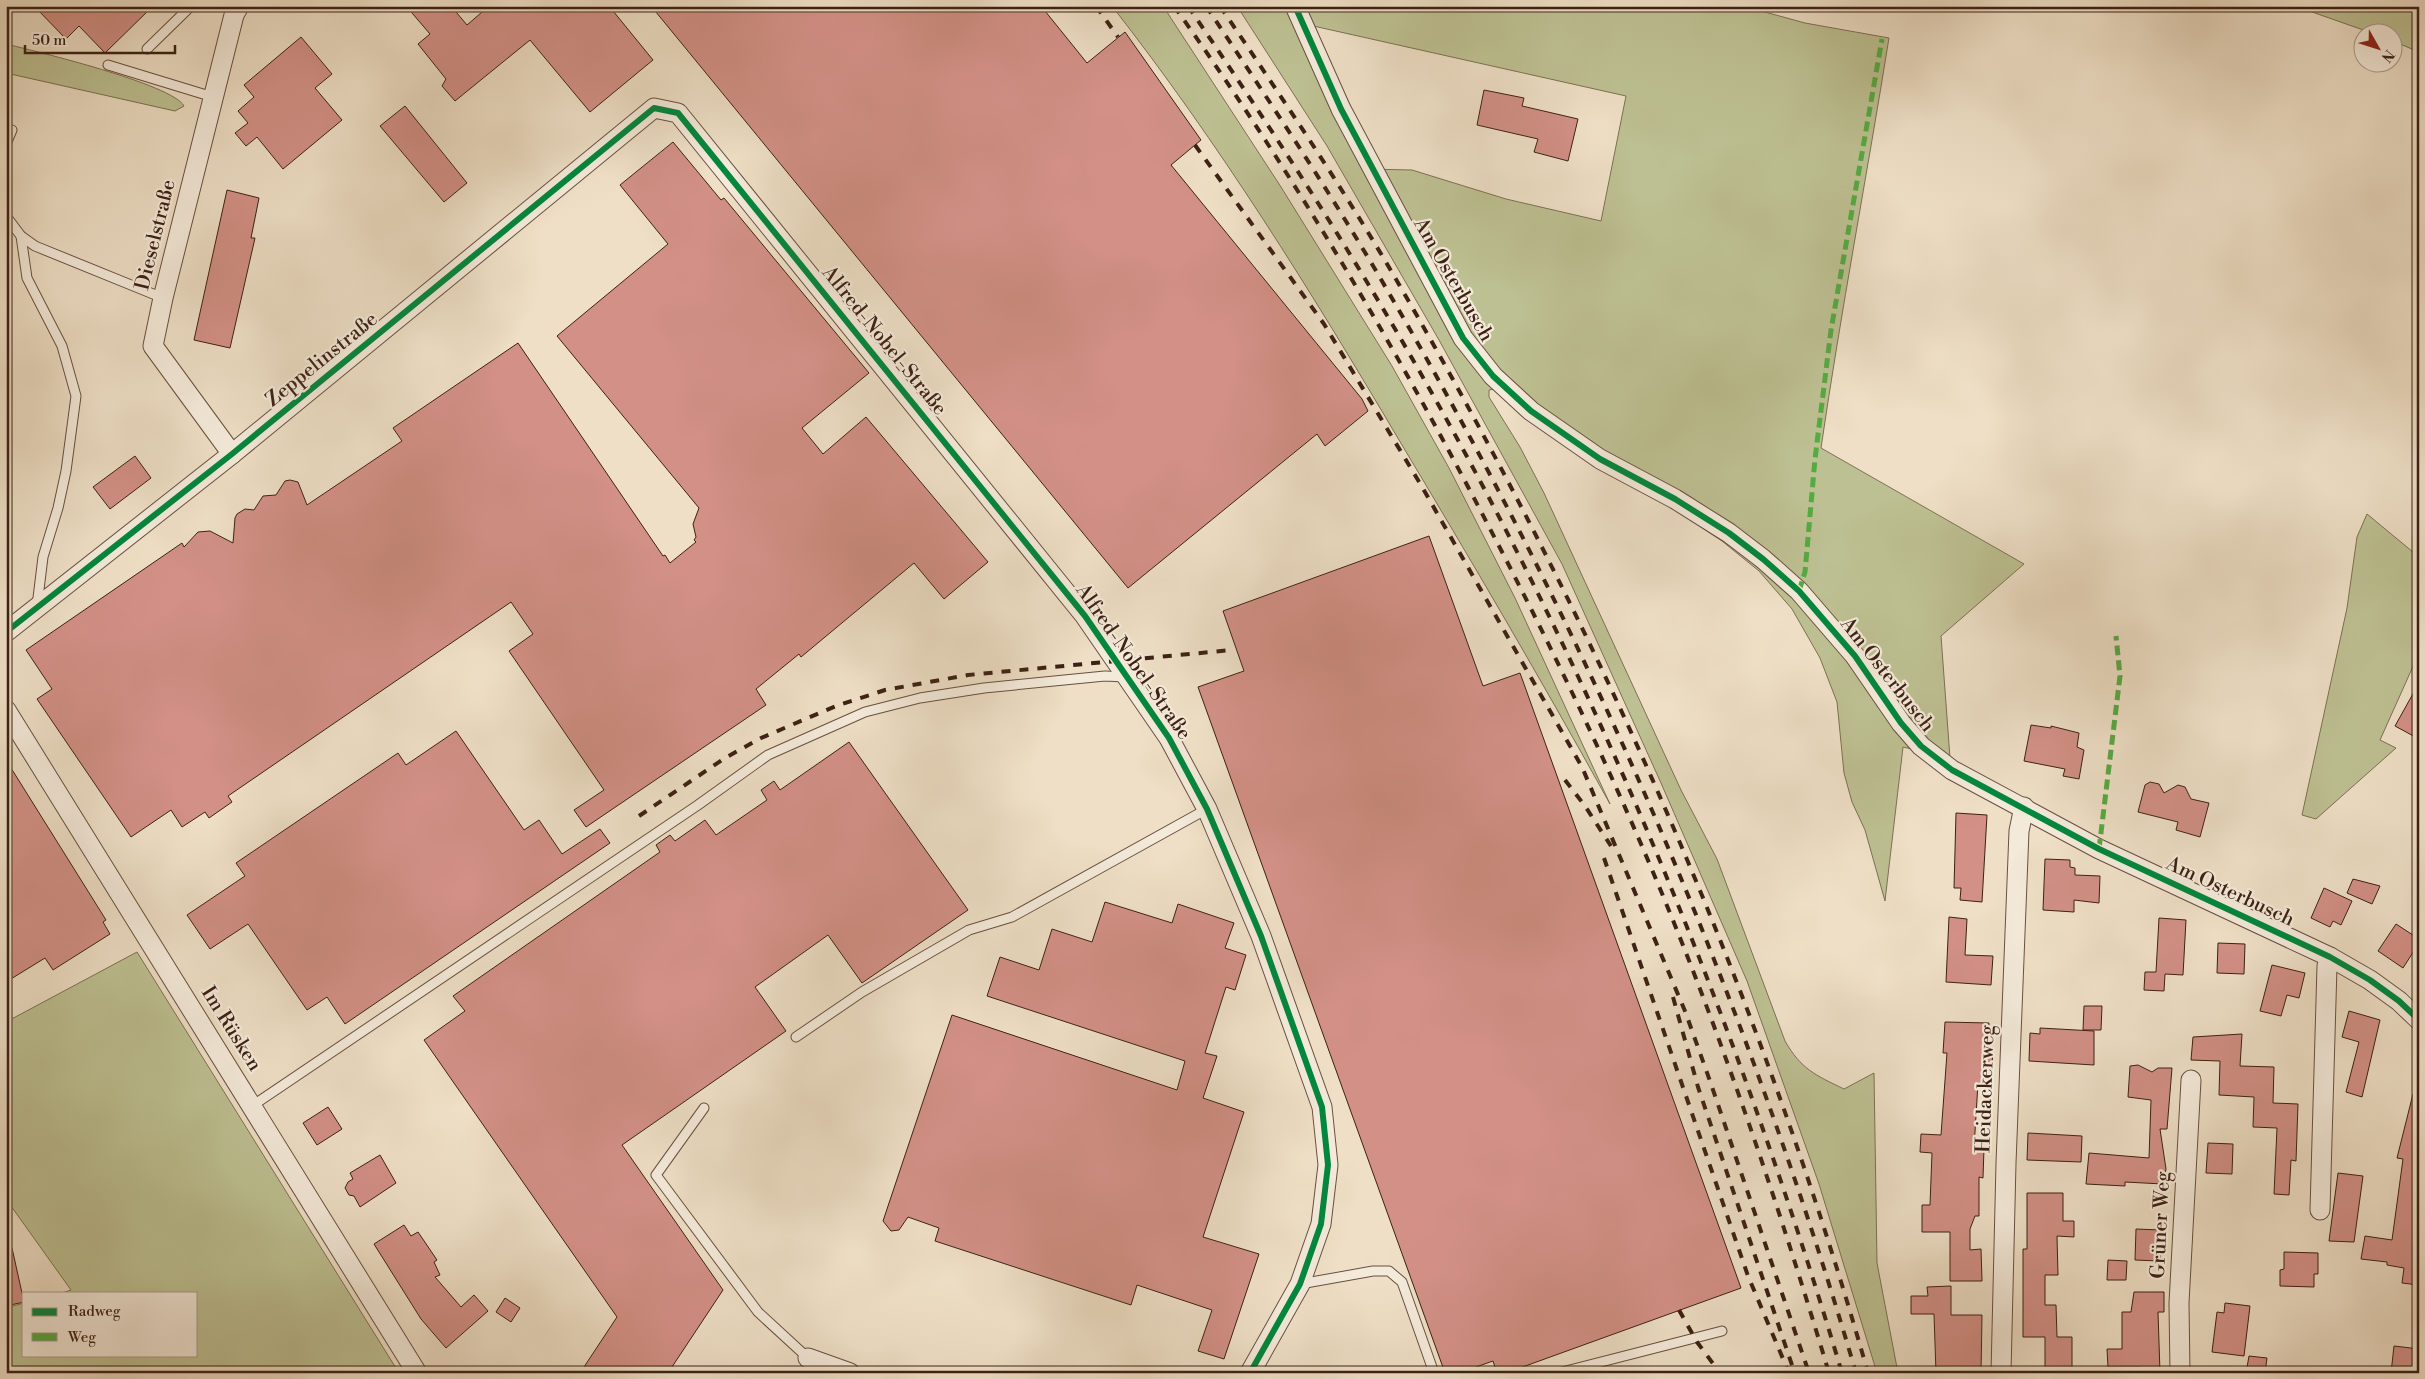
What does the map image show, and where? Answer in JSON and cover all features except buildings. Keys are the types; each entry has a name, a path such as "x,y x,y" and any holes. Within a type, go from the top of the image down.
{"street":[{"name":"Dieselstraße","path":"232,454 153,346 163,298 213,98 234,15 239,6"},
{"name":"Am Osterbusch","path":"1295,6 1341,109 1458,329 1493,376 1531,411 1600,459 1675,499 1729,533 1763,559 1799,591 1855,656 1901,723 1921,746 1952,770 2099,849 2330,958 2370,980 2399,1001 2419,1020"},
{"name":"Zeppelinstraße","path":"6,632 232,454 654,108"},
{"name":"Alfred-Nobel-Straße","path":"654,108 678,113 1086,616 1169,738 1207,809 1261,936 1322,1107 1328,1165 1321,1224 1300,1284 1250,1373"},
{"name":"Im Rüsken","path":"6,710 417,1373"},
{"name":"Heidackerweg","path":"2001,1373 2006,1163 2019,831 2024,808"},
{"path":"2320,1210 2327,966 2330,958"},
{"name":"Grüner Weg","path":"2180,1373 2179,1303 2191,1080"},
{"path":"808,1358 850,1373"}],"lane":[{"path":"147,49 191,6"},
{"path":"108,65 213,98"},
{"path":"6,144 12,130"},
{"path":"6,216 21,236 36,246 163,298"},
{"path":"21,236 27,278 62,346 76,396 66,471 58,508 43,557 37,607"},
{"path":"252,1106 690,810 768,755 865,712 920,698 984,688 1105,676 1128,677"},
{"path":"796,1037 862,992 968,930 1012,917 1207,809"},
{"path":"704,1108 656,1175 758,1312 808,1358"},
{"path":"1300,1284 1373,1271 1389,1271 1402,1282 1434,1373"},
{"path":"1558,1373 1722,1331"}],"green space":[{"path":"1112,6 1163,6 1281,187 1392,366 1449,468 1515,598 1610,804 1479,575 1298,273 1227,164"},
{"path":"1237,6 1743,6 1805,23 1889,38 1821,448 2024,564 1941,636 1950,758 1903,747 1885,901 1865,830 1852,802 1844,773 1837,702 1820,658 1792,609 1759,571 1722,541 1495,389 1489,390 1489,397 1520,447 1544,493 1681,790 1717,859 1785,1041 1803,1065 1825,1080 1844,1089 1874,1073 1877,1263 1898,1373 1877,1373 1819,1184 1747,981 1661,783 1562,564 1439,340 1327,146","holes":["1300,23 1626,96 1601,221 1506,199 1412,170 1366,169"]},
{"path":"2295,6 2419,6 2419,52 2402,45 2402,22 2352,22 2352,26"},
{"path":"6,44 101,69 130,79 174,97 184,106 175,111 6,73"},
{"path":"2367,514 2419,557 2419,653 2380,740 2396,748 2316,819 2302,815 2347,608 2357,537"},
{"path":"137,952 399,1373 6,1373 6,1308 22,1304 22,1356 198,1356 198,1292 65,1292 71,1290 6,1199 6,1022"}],"railway":[{"path":"1096,6 1118,37"},
{"path":"1174,6 1300,194 1378,324 1452,456 1573,695 1627,811 1700,989 1768,1180 1829,1373"},
{"path":"1188,6 1250,98 1369,285 1490,499 1551,620 1608,741 1662,865 1712,990 1802,1244 1842,1373"},
{"path":"1206,6 1316,174 1379,276 1454,407 1524,540 1590,674 1652,810 1709,947 1762,1087 1811,1228 1856,1373"},
{"path":"1220,6 1328,169 1390,269 1464,400 1535,533 1601,668 1664,806 1722,945 1775,1086 1824,1228 1868,1373"},
{"path":"1195,145 1324,324 1421,485 1582,767 1685,1011 1809,1373"},
{"path":"639,816 725,758 761,738 836,706 885,690 968,675 1232,650"},
{"path":"1565,780 1585,806 1611,846"},
{"path":"1604,858 1748,1276 1789,1373"},
{"path":"1673,997 1698,1087 1793,1368"},
{"path":"1679,1310 1697,1342 1720,1373"}],"marked path":[{"path":"1799,591 1805,572 1815,459 1831,330 1882,39"},
{"path":"2099,849 2120,676 2116,636"}],"cycle path":[{"path":"1295,6 1341,109 1463,338 1493,376 1531,411 1600,459 1675,499 1729,533 1763,559 1799,591 1855,656 1901,723 1921,746 1952,770 2099,849 2330,957 2370,980 2399,1001 2419,1020"},
{"path":"6,632 232,454 654,108 678,113 1085,616 1169,738 1207,809 1261,936 1322,1107 1328,1165 1321,1224 1300,1284 1250,1373"}]}
